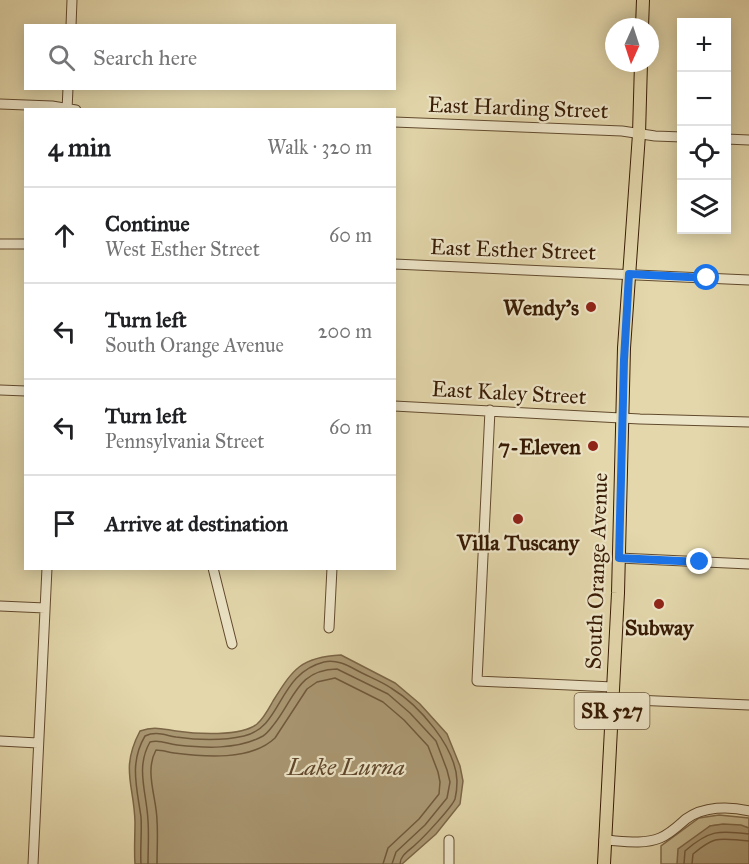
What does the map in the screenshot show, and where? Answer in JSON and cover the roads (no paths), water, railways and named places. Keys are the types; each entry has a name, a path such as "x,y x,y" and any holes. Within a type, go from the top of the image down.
{"main road":[{"path":"642,18 643,0"},
{"name":"South Orange Avenue","path":"604,864 619,558 622,418 642,72"}],"street":[{"path":"71,24 72,0"},
{"path":"68,90 70,108"},
{"path":"0,104 56,108"},
{"name":"East Harding Street","path":"396,122 622,131 677,137"},
{"path":"731,139 749,140"},
{"path":"0,243 24,244"},
{"name":"East Esther Street","path":"396,264 749,280"},
{"path":"0,390 24,391"},
{"name":"East Kaley Street","path":"396,406 749,422"},
{"path":"490,410 477,681 749,705"},
{"path":"619,558 749,564"},
{"path":"33,864 47,570"},
{"path":"214,570 232,644"},
{"path":"329,628 332,570"},
{"path":"0,606 45,608"},
{"path":"0,741 38,743"},
{"path":"604,840 651,841 669,833 688,818 705,810 722,808 749,811"},
{"path":"449,840 449,864"}],"water":[{"name":"Lake Lurna","path":"341,655 395,683 420,704 447,734 460,766 463,781 460,804 436,834 402,864 135,864 135,822 129,766 134,744 140,731 158,728 195,733 230,733 250,728 262,719 286,681 300,667 316,659"},
{"path":"723,824 749,828 749,864 677,864 678,849 710,826"}],"place":[{"name":"Wendy's","path":"591,307"},
{"name":"7-Eleven","path":"593,446"},
{"name":"Villa Tuscany","path":"518,519"},
{"name":"Subway","path":"659,604"}]}
